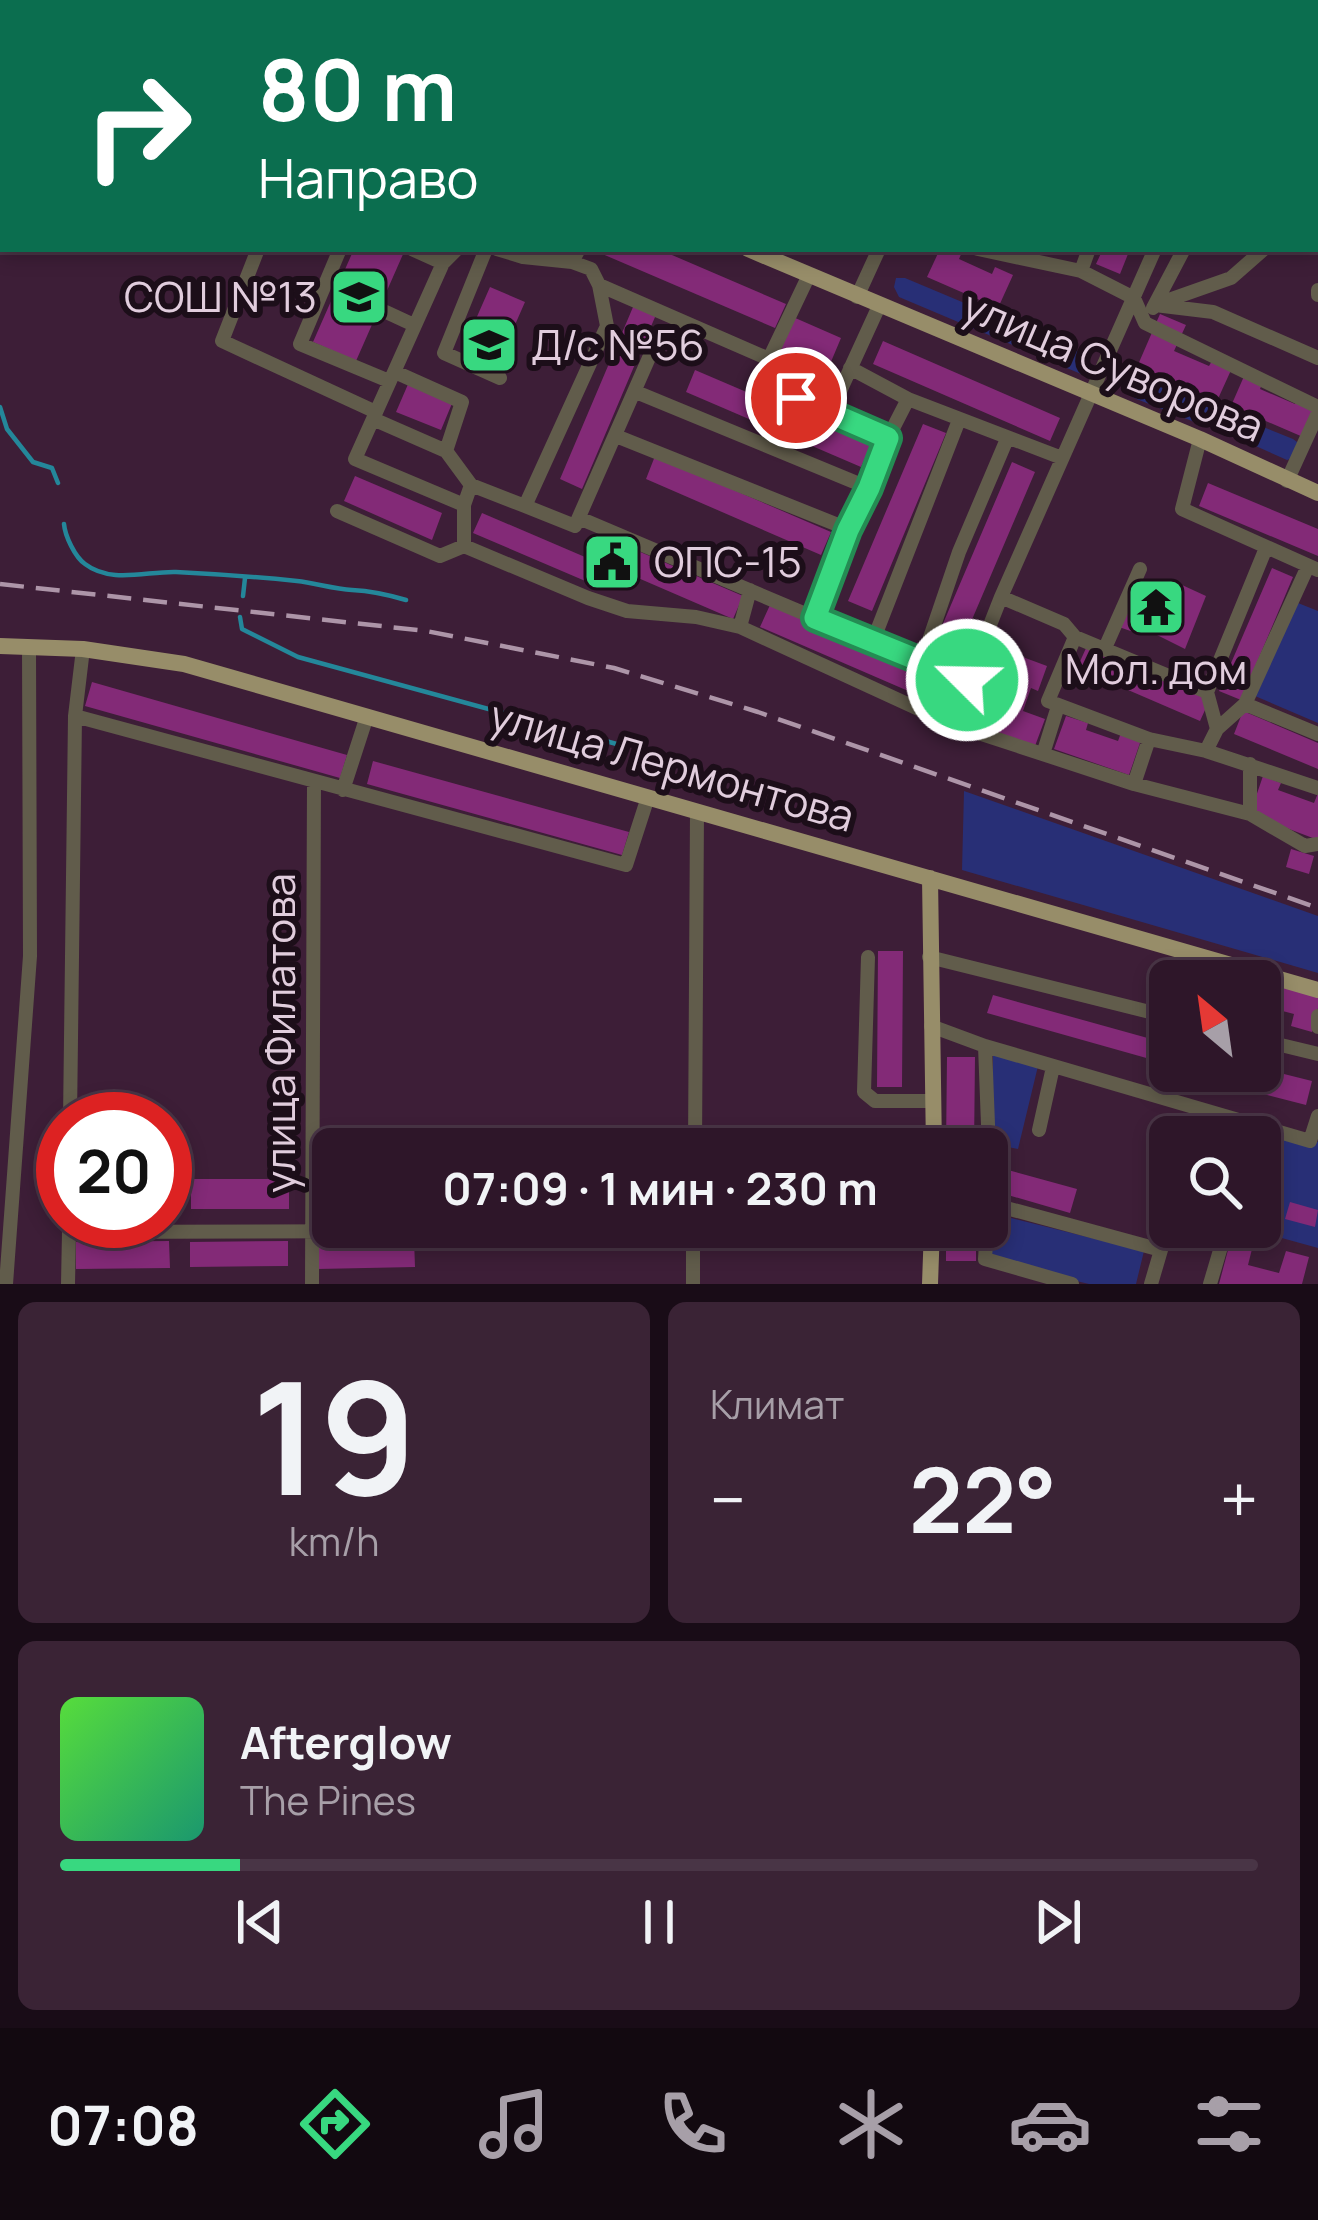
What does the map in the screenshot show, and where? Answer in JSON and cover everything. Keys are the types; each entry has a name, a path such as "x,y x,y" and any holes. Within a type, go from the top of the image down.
{"main road":[{"name":"улица Суворова","path":"755,252 1318,493"},
{"name":"улица Лермонтова","path":"0,646 82,649 184,664 1318,990"},
{"path":"930,878 934,1128"},
{"path":"930,1284 931,1248"}],"street":[{"path":"257,252 222,340 446,451 471,485 575,526 659,335"},
{"path":"339,252 300,344 461,402 446,451"},
{"path":"419,252 443,263"},
{"path":"454,252 443,263 355,460 464,505"},
{"path":"485,252 444,353 500,378"},
{"path":"508,252 575,256 591,269 599,285 607,326 525,506"},
{"path":"857,297 878,252"},
{"path":"992,252 1081,271 1134,298 1145,323 1318,410 1287,481"},
{"path":"1081,271 1088,252"},
{"path":"951,724 1001,597 1154,252"},
{"path":"1145,323 1182,252"},
{"path":"1155,305 1231,278 1261,252"},
{"path":"809,275 761,383 888,438"},
{"path":"599,285 769,359"},
{"path":"1155,305 1213,313 1318,358"},
{"path":"830,413 879,306"},
{"path":"386,312 414,325"},
{"path":"850,368 908,399 1061,458"},
{"path":"636,392 869,488"},
{"path":"815,618 848,530 908,399"},
{"path":"873,641 958,420"},
{"path":"616,436 848,530"},
{"path":"922,661 959,552 1007,439"},
{"path":"1201,440 1182,509 1313,568 1245,704 1217,729 1206,751"},
{"path":"464,546 464,505 471,485"},
{"path":"337,511 440,556 464,546 628,611 696,617 740,627 951,724 1134,784 1250,814 1305,846 1318,844"},
{"path":"579,518 967,680"},
{"path":"1217,729 1207,692 1266,548"},
{"path":"1106,648 1140,569"},
{"path":"740,627 750,590"},
{"path":"1001,597 1064,624 1075,638 1207,692"},
{"path":"1075,638 1048,701 1149,739 1206,751 1318,788"},
{"path":"6,1284 30,956 29,647"},
{"path":"70,1092 75,716 82,649"},
{"path":"1245,704 1318,734"},
{"path":"1043,754 1058,706"},
{"path":"75,716 626,865 648,796"},
{"path":"343,790 367,716"},
{"path":"1134,784 1149,739"},
{"path":"1250,764 1250,814"},
{"name":"улица Филатова","path":"312,1284 314,783"},
{"path":"695,1128 698,811"},
{"path":"868,957 865,1092 874,1101 933,1101"},
{"path":"929,957 1149,1012"},
{"path":"1318,1016 1318,1027"},
{"path":"931,1027 1310,1141 1318,1116"},
{"path":"1281,1045 1318,1054"},
{"path":"986,1046 988,1128"},
{"path":"1039,1130 1053,1067"},
{"path":"1008,1208 1161,1250 1150,1284"},
{"path":"192,1229 311,1231"},
{"path":"68,1284 69,1248"},
{"path":"692,1284 693,1248"},
{"path":"986,1248 985,1259 1038,1279 1072,1284"},
{"path":"1210,1284 1221,1248"}],"shaded area":[{"path":"896,278 1083,353 1087,363 1081,374 899,297"},
{"path":"1147,380 1214,408 1214,420 1207,427 1134,398 1126,390 1127,384"},
{"path":"1229,413 1293,439 1301,445 1296,457 1287,460 1224,432 1222,419"},
{"path":"1293,601 1318,611 1318,723 1255,696"},
{"path":"964,791 1318,916 1318,973 1281,960 962,870"},
{"path":"993,1054 1038,1066 1018,1149 1008,1147 1008,1128 993,1128"},
{"path":"1281,1133 1318,1142 1318,1248 1281,1238"},
{"path":"1008,1217 1144,1251 1136,1284 1089,1284 985,1259 987,1248 1008,1248"}],"building":[{"name":"СОШ №13","path":"353,252 404,252 356,361 313,342"},
{"path":"665,252 786,304 775,328 600,253"},
{"path":"939,252 962,252 959,259 992,274 995,267 1013,275 998,308 927,277"},
{"path":"1102,252 1129,252 1120,274 1096,264"},
{"path":"490,287 525,302 496,368 461,353"},
{"path":"636,300 658,310 582,489 560,479"},
{"path":"1160,314 1186,325 1174,351 1209,366 1213,359 1232,368 1217,401 1137,367"},
{"path":"793,317 841,338 825,376 776,355"},
{"path":"883,341 1060,418 1050,441 873,364"},
{"path":"695,370 871,445 861,467 686,392"},
{"path":"1245,374 1263,382 1260,389 1295,404 1298,397 1316,405 1303,437 1231,406"},
{"path":"409,382 453,401 441,430 396,412"},
{"path":"923,424 946,433 872,611 848,601"},
{"path":"655,456 831,532 821,555 646,479"},
{"path":"1012,462 1035,472 959,650 936,640"},
{"path":"355,476 442,513 432,540 344,501"},
{"path":"1208,483 1318,529 1318,556 1199,506"},
{"path":"482,513 606,566 597,586 473,533"},
{"path":"617,542 743,596 733,619 608,565"},
{"path":"1272,568 1293,577 1241,700 1219,691"},
{"path":"1169,579 1206,596 1185,649 1151,632 1142,635 1119,627 1126,608 1164,620 1177,600 1164,595"},
{"path":"770,605 946,681 936,703 760,627"},
{"path":"1087,646 1210,699 1200,721 1077,668"},
{"path":"1015,654 1047,666 1038,691 1031,688 1023,711 1045,719 1035,746 988,729"},
{"path":"92,682 347,755 340,778 85,706"},
{"path":"1243,711 1318,743 1318,769 1234,734"},
{"path":"1066,716 1088,723 1086,730 1118,741 1121,733 1141,740 1129,775 1054,749"},
{"path":"373,761 629,832 622,855 367,784"},
{"path":"1263,776 1281,783 1278,790 1314,803 1318,793 1318,840 1250,814"},
{"path":"1291,849 1314,856 1309,874 1286,867"},
{"path":"878,951 903,951 902,1087 877,1087"},
{"path":"1281,984 1318,994 1312,1032 1291,1026 1294,1014 1281,1011"},
{"path":"993,995 1149,1038 1149,1059 987,1013"},
{"path":"947,1057 975,1057 974,1128 946,1128"},
{"path":"1281,1073 1312,1081 1306,1105 1255,1092 1281,1092"},
{"path":"1008,1170 1077,1189 1070,1213 1008,1195"},
{"path":"192,1179 289,1179 289,1209 192,1209"},
{"path":"1290,1202 1318,1210 1315,1227 1285,1219"},
{"path":"288,1241 288,1266 190,1267 192,1242"},
{"path":"76,1248 169,1248 170,1268 76,1269"},
{"path":"317,1248 414,1248 415,1267 317,1269"},
{"path":"946,1248 976,1248 976,1261 946,1261"},
{"path":"1229,1248 1252,1248 1248,1265 1279,1273 1286,1251 1309,1257 1302,1284 1219,1284"}],"waterway":[{"path":"0,407 7,429 33,462 52,468 58,483"},
{"path":"64,524 81,561 106,574 176,572 267,578 406,600"},
{"path":"243,596 245,578"},
{"path":"240,617 242,629 298,657 624,746"}],"railway":[{"path":"0,584 426,631 614,668 758,712 1318,908"}],"place":[{"name":"СОШ №13","path":"359,297"},
{"name":"Д/с №56","path":"489,345"},
{"name":"ОПС-15","path":"612,562"},
{"name":"Мол. дом","path":"1156,607"}],"route":[{"path":"796,398 888,438 815,618 967,680"}]}
